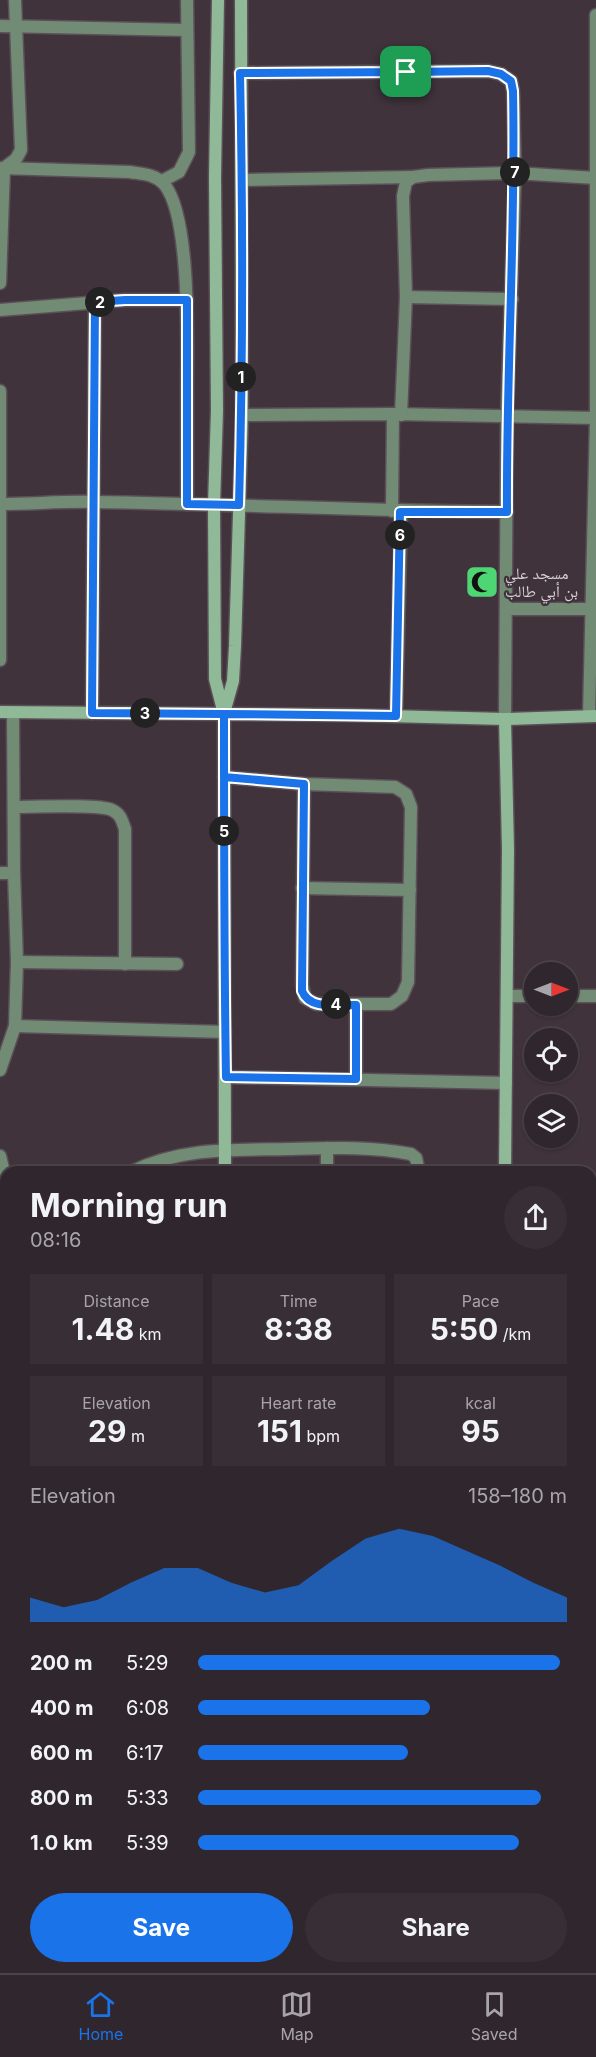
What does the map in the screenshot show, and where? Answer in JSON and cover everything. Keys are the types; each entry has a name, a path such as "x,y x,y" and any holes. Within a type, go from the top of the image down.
{"main road":[{"path":"218,0 215,177 217,410 214,505 215,679 224,714 225,1166"},
{"path":"224,714 234,669 242,415 241,0"},
{"path":"0,712 505,718 592,716"},
{"path":"505,718 508,849 505,1166"}],"street":[{"path":"2,168 16,159 21,150 15,0"},
{"path":"162,181 179,172 189,152 187,0"},
{"path":"592,716 596,418 596,15"},
{"path":"0,26 186,30"},
{"path":"240,73 488,71 501,74 511,81 515,173 507,415 505,718"},
{"path":"2,168 130,172 150,175 162,181 169,190 177,213 187,300 187,504"},
{"path":"0,283 2,168"},
{"path":"242,180 515,173 595,178"},
{"path":"396,716 397,415 406,297 403,196 406,182 413,177"},
{"path":"406,297 512,299"},
{"path":"0,310 125,300 187,300"},
{"path":"92,713 95,302"},
{"path":"0,391 0,660"},
{"path":"242,415 507,415 596,418"},
{"path":"1,504 94,502 507,512"},
{"path":"506,609 593,609"},
{"path":"0,1070 15,1026 17,962 13,713"},
{"path":"224,777 304,784 395,787 406,794 411,807 408,982 402,996 391,1004 316,1004 305,998 302,991 304,784"},
{"path":"14,807 111,809 120,815 125,829 125,964"},
{"path":"0,873 14,873"},
{"path":"302,888 410,890"},
{"path":"17,962 177,964"},
{"path":"507,996 524,996"},
{"path":"578,996 596,996"},
{"path":"356,1005 356,1079"},
{"path":"15,1026 225,1032"},
{"path":"226,1077 506,1083"},
{"path":"327,1148 327,1166"},
{"path":"146,1166 169,1157 192,1152 327,1148 411,1154 416,1158 418,1166"}],"place":[{"name":"مسجد علي بن أبي طالب","path":"482,582"}],"route":[{"path":"406,72 240,73 242,415 239,505 187,504 187,300 95,302 92,713 224,714 224,777 304,784 302,991 305,998 316,1004 356,1005 356,1079 226,1077 224,851 224,777 224,714 396,716 400,512 507,512 507,415 515,173 511,81 501,74 488,71 406,72"}]}
